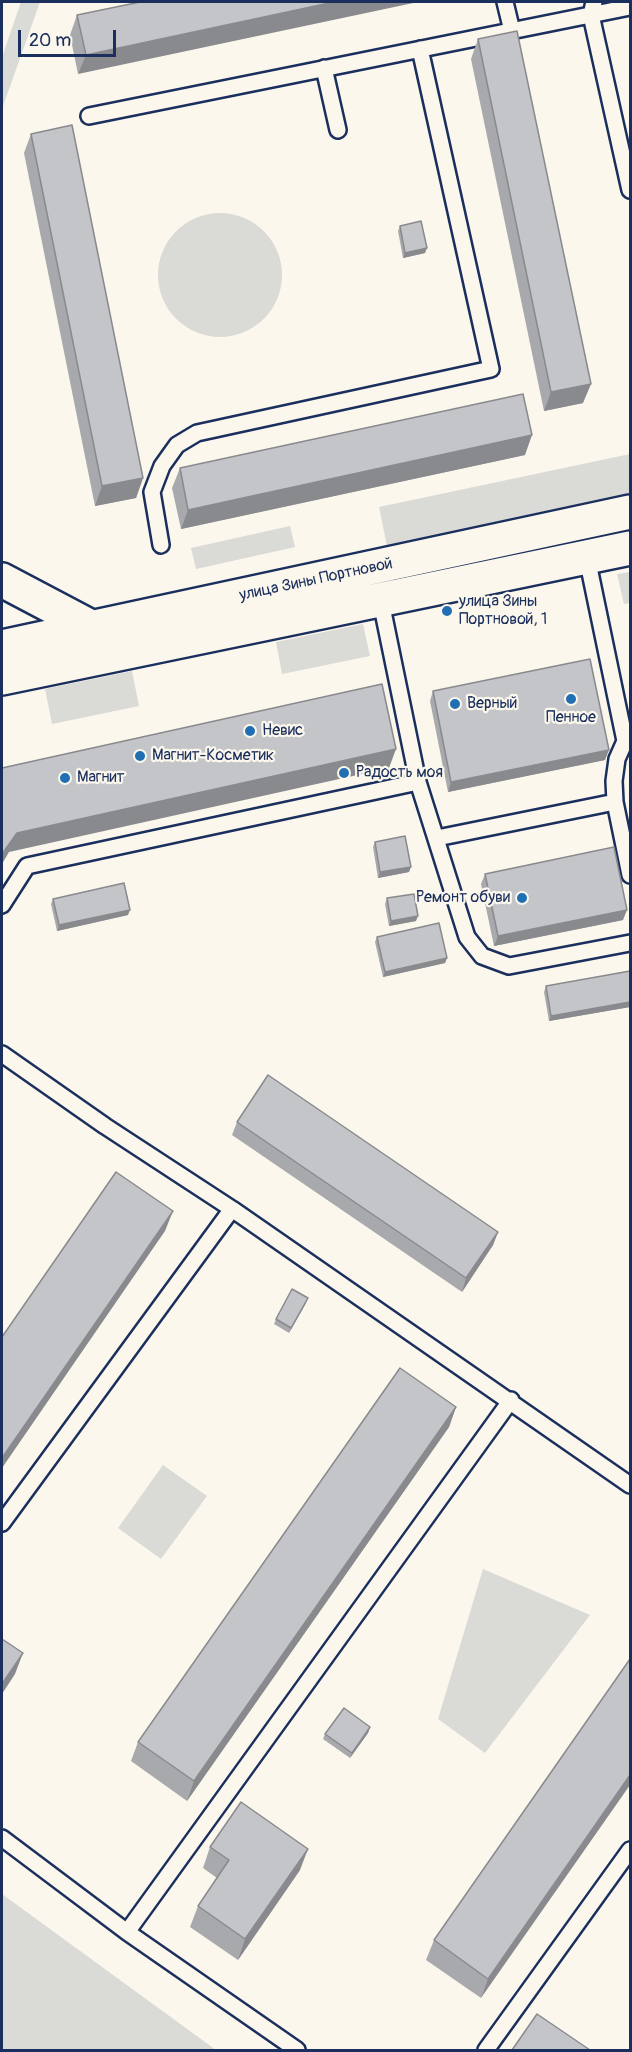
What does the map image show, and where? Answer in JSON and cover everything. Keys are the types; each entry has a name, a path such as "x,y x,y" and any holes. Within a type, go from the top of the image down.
{"main road":[{"name":"улица Зины Портновой","path":"2,647 630,512"},
{"name":"улица Зины Портновой","path":"2,678 630,548"},
{"path":"2,579 93,628"}],"lane":[{"path":"505,2 512,31"},
{"path":"90,116 512,31 593,8 630,7"},
{"path":"593,8 630,190"},
{"path":"161,545 152,492 162,466 177,445 197,433 491,369 420,49"},
{"path":"324,68 338,130"},
{"path":"580,523 628,740 617,759 614,781 615,802 630,876"},
{"path":"374,567 418,782 467,937 482,956 509,966 630,943"},
{"path":"2,905 27,867 418,782"},
{"path":"437,838 615,802"},
{"path":"2,1054 511,1400 630,1485"},
{"path":"2,1522 232,1209"},
{"path":"127,1932 511,1400"},
{"path":"2,1838 127,1932 297,2050"},
{"path":"486,2050 630,1850"}],"shaded area":[{"path":"21,2 40,2 2,109 2,57"},
{"path":"220,213 244,218 255,223 264,231 272,240 277,251 282,275 277,299 272,310 264,319 255,327 244,332 220,337 196,332 185,327 176,319 168,310 163,299 158,275 163,251 168,240 176,231 185,223 196,218"},
{"path":"630,454 630,494 387,546 379,507"},
{"path":"290,526 295,547 196,569 191,548"},
{"path":"630,572 630,603 624,604 617,574"},
{"path":"363,624 370,656 282,674 276,642"},
{"path":"132,671 139,706 52,724 45,689"},
{"path":"163,1465 207,1496 161,1559 118,1528"},
{"path":"483,1569 590,1615 485,1753 438,1719"},
{"path":"2,1894 216,2050 2,2050"}],"building":[{"path":"140,2 334,2 86,55 77,15"},
{"path":"517,31 591,384 551,392 478,39"},
{"path":"72,125 143,478 102,486 31,134"},
{"path":"421,221 427,248 405,253 400,226"},
{"path":"523,394 532,435 188,510 180,468"},
{"path":"590,659 609,750 451,782 433,691"},
{"path":"382,684 396,749 17,833 2,854 2,768"},
{"path":"405,836 411,867 380,872 375,842"},
{"path":"614,847 627,910 498,936 485,874"},
{"path":"124,883 130,910 59,925 53,899"},
{"path":"414,894 418,916 391,921 387,898"},
{"path":"439,923 447,958 385,972 377,937"},
{"path":"630,971 630,1002 551,1016 546,986"},
{"path":"268,1075 498,1232 466,1278 237,1122"},
{"path":"116,1172 173,1211 2,1458 2,1337"},
{"path":"292,1289 308,1298 291,1328 276,1319"},
{"path":"400,1368 456,1407 194,1781 138,1742"},
{"path":"2,1639 23,1653 2,1684"},
{"path":"630,1659 630,1775 488,1979 434,1940"},
{"path":"344,1708 370,1727 352,1753 325,1734"},
{"path":"241,1802 308,1849 245,1939 198,1906 229,1860 210,1847"},
{"path":"537,2014 590,2050 512,2050"}],"place":[{"name":"улица Зины Портновой, 1","path":"447,611"},
{"name":"Пенное","path":"571,699"},
{"name":"Верный","path":"455,704"},
{"name":"Невис","path":"250,731"},
{"name":"Магнит-Косметик","path":"140,756"},
{"name":"Радость моя","path":"344,773"},
{"name":"Магнит","path":"65,778"},
{"name":"Ремонт обуви","path":"522,898"}]}
